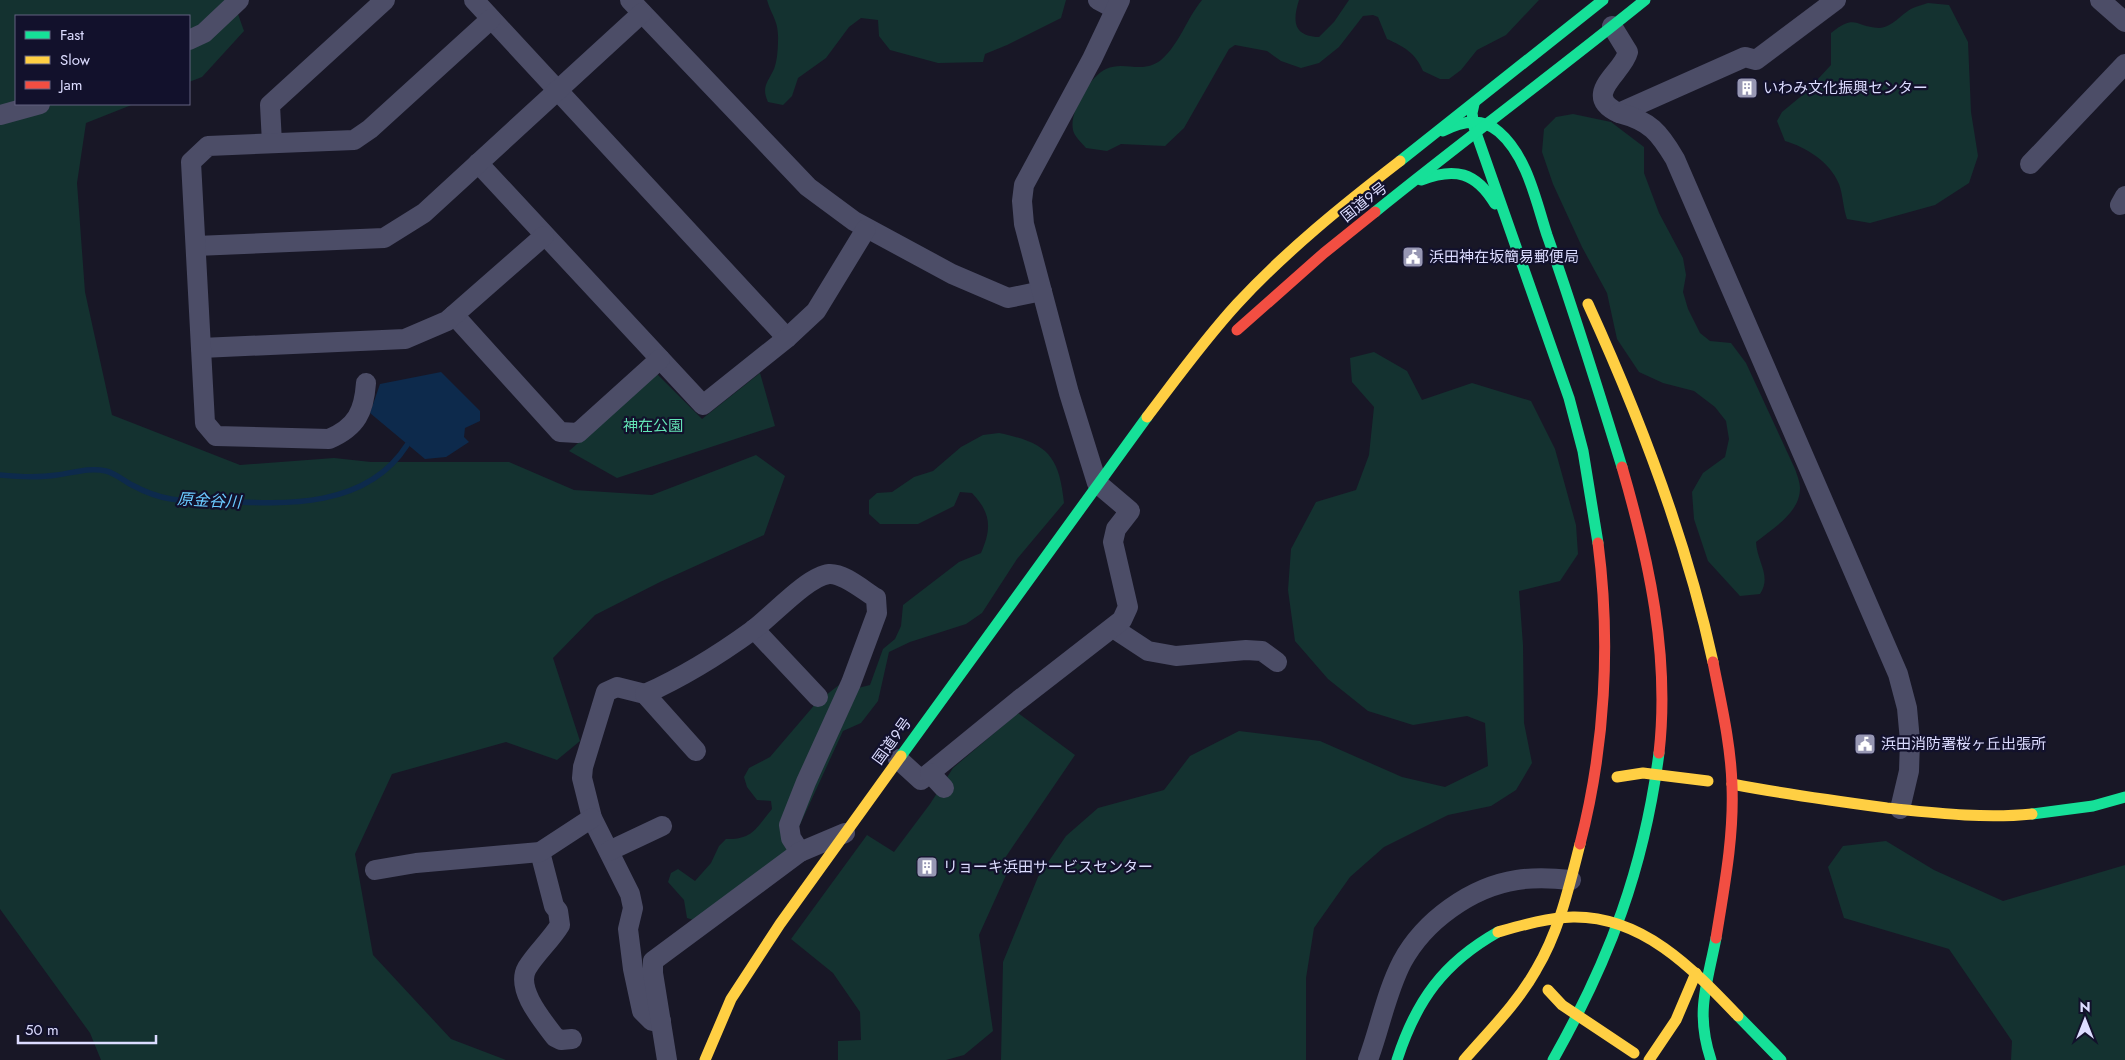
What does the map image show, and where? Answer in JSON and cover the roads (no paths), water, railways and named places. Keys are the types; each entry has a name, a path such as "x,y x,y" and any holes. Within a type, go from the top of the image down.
{"main road":[{"name":"国道9号","path":"705,1060 730,999 845,833 1097,483 1204,342 1238,303 1305,238 1413,150 1604,0"},
{"name":"国道9号","path":"1231,335 1284,286 1404,190 1474,127 1486,123 1543,83 1645,0"},
{"path":"1522,112 1543,83"},
{"path":"1494,144 1486,123 1484,105 1495,85"},
{"path":"1475,101 1472,113 1474,127 1517,254"},
{"path":"1486,123 1505,135 1520,160 1581,332 1628,490 1647,563 1658,628 1662,676 1656,769 1649,818 1623,915 1583,1008 1553,1060"},
{"path":"1413,150 1447,128 1474,127"},
{"path":"1516,136 1520,160"},
{"path":"1404,190 1433,174 1445,172 1468,175 1478,180 1491,195 1537,303 1569,396 1592,500 1606,624 1602,714 1591,798 1571,880 1543,957 1529,981 1464,1060"},
{"path":"1530,186 1571,268"},
{"path":"1583,293 1632,405 1677,529 1710,649 1732,784 1732,816 1725,873 1715,943 1701,1005 1702,1034 1711,1060"},
{"path":"1569,338 1628,490"},
{"name":"国道9号","path":"1122,450 1204,362"},
{"path":"1591,798 1605,784 1617,777 1643,773 1900,809 1973,816 2018,817 2062,812 2125,797"},
{"path":"1650,1060 1676,1020 1696,974 1713,925 1725,873"},
{"path":"1397,1060 1410,1022 1438,978 1455,959 1476,943 1498,932 1524,923 1550,918 1578,917 1604,920 1629,927 1650,937 1683,960 1781,1060"},
{"path":"1543,957 1544,978 1548,990 1562,1005 1644,1060"}],"street":[{"path":"190,39 204,32 239,0"},
{"path":"272,144 270,105 385,0"},
{"path":"474,0 787,338"},
{"path":"1619,113 1744,57 1756,60 1836,0"},
{"path":"2100,0 2125,22"},
{"path":"898,759 921,780 1018,700 1113,628 1122,620 1128,607 1113,542 1116,529 1130,511 1097,483 1069,392 1024,224 1022,201 1024,185 1092,59 1111,3"},
{"path":"196,246 384,238 424,213 557,91 636,6 808,187 866,229 952,274 1008,298 1042,291"},
{"path":"366,383 365,404 358,418 345,432 329,439 216,436 205,423 190,162 208,146 354,140 491,19"},
{"path":"1612,26 1628,52 1603,92 1604,102 1608,107 1619,113 1640,118 1661,135 1675,159 1799,449 1884,638 1905,699 1910,741 1909,770 1900,809"},
{"path":"2030,164 2125,64"},
{"path":"0,115 36,105"},
{"path":"478,163 703,405 787,338 816,311 866,229"},
{"path":"201,348 405,339 447,321 544,236"},
{"path":"454,315 560,432 578,433 660,359"},
{"path":"646,694 670,683 716,656 754,629 818,576 832,574 840,576 876,598 878,606 851,684 806,782 790,825 791,838 800,852"},
{"path":"1113,628 1148,651 1176,656 1246,650 1262,651 1277,662"},
{"path":"754,629 818,697"},
{"path":"661,1021 652,1021 642,1011 633,970 628,929 633,908 624,880 592,818 582,778 582,767 606,692 617,687 646,694 696,751"},
{"path":"930,773 944,788"},
{"path":"375,870 416,864 540,852 592,818"},
{"path":"610,851 662,826"},
{"path":"668,1060 652,973 653,961 800,852 845,833"},
{"path":"540,852 554,906 558,911 560,925 526,970 526,986 529,1002 555,1037 561,1040 572,1039"},
{"path":"1368,1060 1402,962 1418,938 1439,918 1462,900 1515,880 1542,878 1571,880"}],"water":[{"path":"441,372 480,411 480,421 465,428 464,437 469,442 446,457 425,459 370,413 380,384"}],"waterway":[{"name":"原金谷川","path":"0,475 43,477 87,470 100,470 113,473 146,492 171,499 272,503 298,502 348,491 370,481 390,466 407,445"}],"place":[{"name":"いわみ文化振興センター","path":"1747,88"},
{"name":"浜田神在坂簡易郵便局","path":"1413,257"},
{"name":"浜田消防署桜ヶ丘出張所","path":"1865,744"},
{"name":"リョーキ浜田サービスセンター","path":"927,867"}],"park label":[{"name":"神在公園","path":"653,426"}]}
